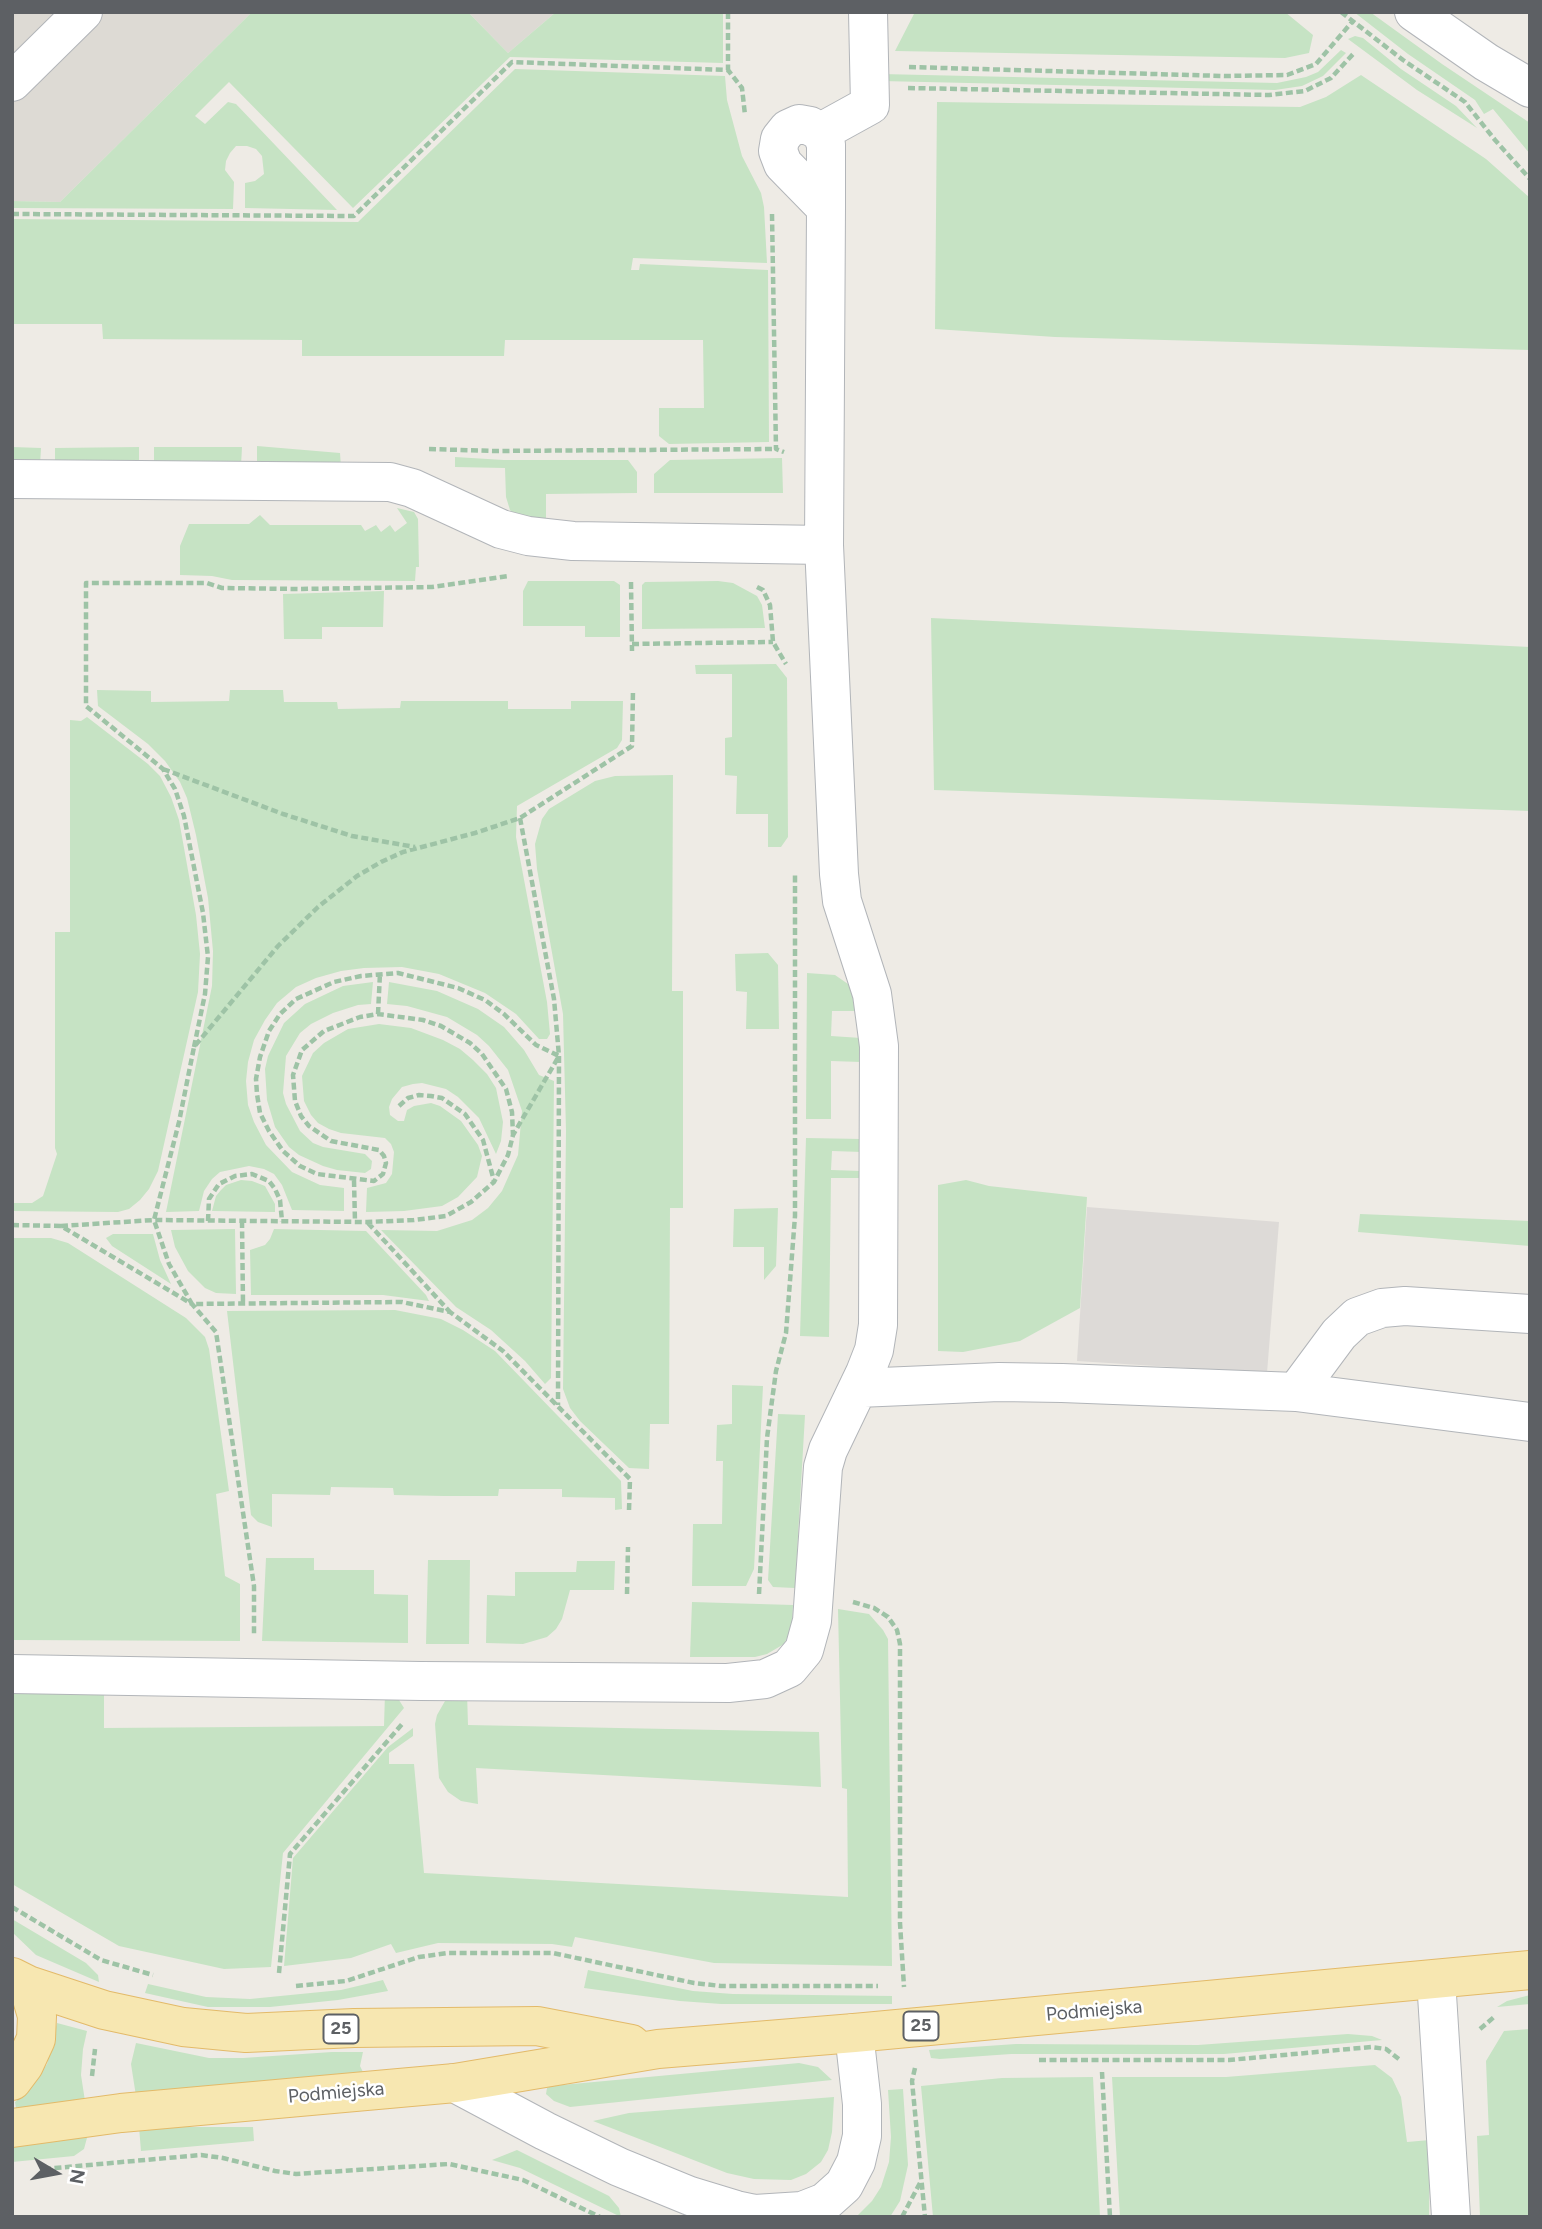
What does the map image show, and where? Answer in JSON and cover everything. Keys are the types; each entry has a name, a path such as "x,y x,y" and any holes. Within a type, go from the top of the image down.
{"main road":[{"name":"Podmiejska","path":"12,2128 98,2116 455,2082 658,2049 1530,1970"},
{"name":"Podmiejska","path":"20,1981 104,2010 183,2027 246,2033 354,2028 537,2026 658,2049"},
{"name":"25","path":"12,2081 24,2065 36,2039 37,2017 20,1981"}],"street":[{"path":"12,82 83,12"},
{"path":"12,1674 729,1684 765,1679 789,1668 804,1650 812,1621 823,1467 828,1450 874,1350 878,1325 879,1046 872,994 842,901 839,874 824,545 826,208 783,164 778,151 780,139 788,129 799,124 821,132 870,104 868,12"},
{"path":"1414,12 1486,62 1530,88"},
{"path":"12,478 390,482 412,488 501,529 528,536 573,541 824,545"},
{"path":"1296,1392 1339,1334 1357,1317 1382,1308 1405,1306 1530,1314"},
{"path":"858,1388 999,1382 1296,1392 1530,1422"},
{"path":"1436,1979 1451,2217"},
{"path":"455,2082 557,2137 619,2167 690,2196 755,2214 802,2211 825,2202 845,2185 856,2162 862,2136 862,2104 854,2033"}],"path":[{"path":"728,12 728,70 742,88 747,128"},
{"path":"1341,12 1465,102 1530,179"},
{"path":"869,76 1287,75 1316,64 1352,22"},
{"path":"869,76 1269,95 1305,91 1331,78 1355,52"},
{"path":"12,214 354,216 512,62 728,70"},
{"path":"771,206 776,449"},
{"path":"494,451 776,449 790,454"},
{"path":"763,590 784,544"},
{"path":"631,574 632,651"},
{"path":"418,847 352,836 283,814 163,769 86,706 86,583 207,583 222,588 298,589 432,587 510,576"},
{"path":"750,583 763,590 770,604 773,642 787,665"},
{"path":"632,644 773,642"},
{"path":"194,1047 278,946 318,907 358,876 402,852 520,818 632,746 633,690"},
{"path":"163,769 175,789 184,816 203,913 208,957 205,994 179,1122 154,1220 169,1264 192,1304 216,1332 254,1586 254,1647"},
{"path":"520,818 554,999 559,1056 558,1405"},
{"path":"759,1594 767,1438 776,1371 786,1333 795,1216 794,871"},
{"path":"513,1135 512,1112 506,1089 482,1054 470,1043 441,1026 423,1020 378,1014 360,1017 324,1031 302,1050 293,1075 295,1101 309,1126 331,1141 379,1150 386,1163 383,1174 374,1181 317,1174 300,1166 283,1152 260,1113 256,1079 269,1031 280,1014 296,999 334,982 380,973 398,973 458,988 485,1000 536,1045 559,1056"},
{"path":"378,1014 380,973"},
{"path":"12,1225 61,1226 154,1220 367,1222 446,1216 471,1202 494,1182 508,1155 513,1135 559,1056"},
{"path":"399,1106 408,1098 431,1096 442,1098 465,1114 483,1140 494,1182"},
{"path":"208,1220 209,1199 219,1184 235,1176 252,1174 268,1181 275,1189 282,1209 282,1221"},
{"path":"354,1180 355,1222"},
{"path":"242,1221 243,1304"},
{"path":"367,1222 450,1312 503,1351 630,1479 629,1510"},
{"path":"61,1226 192,1304 402,1302 450,1312"},
{"path":"627,1594 628,1548"},
{"path":"813,1598 843,1600 874,1608 888,1617 897,1630 900,1644 900,1923 906,1993"},
{"path":"279,1973 290,1854 404,1721"},
{"path":"12,1907 101,1961 164,1978"},
{"path":"285,1987 346,1981 419,1957 447,1953 553,1953 694,1983 721,1986 904,1986"},
{"path":"104,2010 94,2053 92,2077 104,2163"},
{"path":"1476,2037 1493,2017 1505,2014"},
{"path":"1029,2060 1229,2060 1371,2047 1386,2049 1405,2065"},
{"path":"925,2217 912,2081 915,2068 928,2067"},
{"path":"1102,2072 1110,2217"},
{"path":"38,2169 201,2155 296,2174 449,2164 523,2180 600,2217"},
{"path":"902,2217 921,2180"}],"shaded area":[{"path":"12,12 252,12 60,202 12,201"},
{"path":"468,12 556,12 508,53"},
{"path":"1087,1207 1279,1222 1267,1373 1077,1361"}],"green space":[{"path":"252,12 468,12 508,53 556,12 723,12 723,63 510,57 353,208 229,82 195,116 205,124 228,102 236,104 337,210 245,208 245,183 255,181 264,174 262,156 256,149 247,146 236,146 226,161 225,170 234,182 233,209 12,208 12,201 60,202"},
{"path":"915,12 1285,12 1313,35 1309,53 1285,58 895,51"},
{"path":"1354,12 1370,12 1530,123 1530,154 1493,109 1484,114 1475,100 1408,54"},
{"path":"1355,36 1363,38 1401,69 1456,106 1477,128 1417,90 1348,39"},
{"path":"1341,50 1346,53 1323,76 1302,86 1275,90 881,81 881,74 1277,83 1318,72"},
{"path":"515,69 725,76 727,100 742,156 761,193 767,263 633,258 631,270 639,270 640,264 768,270 769,442 669,444 659,436 659,408 704,408 703,340 505,340 504,356 302,356 302,340 103,339 102,324 12,324 12,219 358,222"},
{"path":"1361,75 1486,159 1530,198 1530,350 1055,337 935,329 937,102 1300,107 1326,97"},
{"path":"257,446 340,453 341,467 257,466"},
{"path":"12,447 41,448 40,465 12,464"},
{"path":"139,447 139,466 55,465 55,448"},
{"path":"154,447 242,447 241,466 154,466"},
{"path":"455,457 504,460 628,460 637,472 637,493 546,494 546,525 516,517 510,510 506,497 505,468 455,467"},
{"path":"782,458 783,493 654,493 654,474 670,460"},
{"path":"397,508 414,512 418,519 419,567 416,567 415,581 232,580 180,575 180,546 189,524 249,524 260,515 270,525 361,525 365,531 376,525 381,532 390,525 395,532 407,523"},
{"path":"528,581 614,581 620,585 620,637 585,637 585,626 523,626 523,591"},
{"path":"645,582 733,583 757,596 762,605 765,628 642,629 642,585"},
{"path":"384,591 383,627 322,627 322,639 284,639 283,594"},
{"path":"931,618 1530,647 1530,811 934,790"},
{"path":"776,664 787,678 788,837 781,847 768,847 768,814 736,814 737,776 725,775 725,738 732,737 732,674 696,674 695,665"},
{"path":"97,690 151,691 151,702 229,701 230,690 283,690 284,702 337,702 338,709 400,708 401,701 508,701 508,709 571,709 571,701 623,701 622,740 617,748 517,806 516,837 547,1002 550,1034 547,1039 539,1039 516,1014 485,993 439,974 402,967 341,971 296,987 277,1003 254,1040 246,1081 248,1105 266,1145 292,1172 320,1185 344,1188 344,1211 292,1210 282,1185 274,1174 249,1166 220,1172 212,1179 204,1191 199,1211 166,1212 212,986 213,951 208,898 196,835 180,782 148,744 98,706"},
{"path":"87,717 148,764 160,776 171,797 179,820 196,915 200,954 198,992 158,1171 140,1200 129,1209 118,1212 12,1211 12,1203 32,1203 43,1196 57,1154 55,932 70,932 70,720 81,721"},
{"path":"673,775 672,991 683,991 683,1208 670,1208 669,1424 650,1424 649,1469 629,1468 580,1421 570,1408 563,1389 566,1131 563,1014 535,844 542,819 549,809 595,781 615,776"},
{"path":"768,953 778,965 779,1029 746,1029 747,992 736,991 735,954"},
{"path":"807,973 835,975 848,984 855,992 861,1011 832,1011 831,1036 861,1038 861,1062 831,1061 831,1119 806,1119"},
{"path":"373,982 371,1004 333,1013 311,1024 300,1033 286,1056 283,1093 300,1131 313,1143 365,1154 372,1161 371,1169 365,1173 337,1170 299,1155 289,1147 275,1127 267,1100 265,1069 268,1056 284,1023 305,1004 343,986"},
{"path":"389,982 437,991 478,1009 504,1027 524,1050 539,1075 554,1081 551,1378 545,1384 525,1361 491,1330 456,1307 381,1230 437,1231 472,1220 488,1208 502,1191 518,1155 522,1111 508,1070 489,1046 477,1035 447,1017 407,1006 387,1004"},
{"path":"379,1024 411,1028 460,1049 487,1074 496,1088 503,1122 501,1141 496,1154 479,1118 446,1089 422,1083 413,1084 402,1087 392,1099 390,1115 398,1121 404,1121 407,1110 414,1106 431,1103 461,1121 478,1145 482,1156 477,1177 458,1197 442,1206 366,1212 367,1188 386,1183 392,1174 394,1152 391,1144 385,1138 329,1129 318,1123 304,1101 302,1076 313,1053 348,1029"},
{"path":"806,1138 862,1139 862,1152 832,1151 831,1170 861,1171 861,1178 831,1178 829,1337 800,1336"},
{"path":"241,1180 265,1186 275,1204 275,1212 212,1211 216,1196 221,1190 226,1185"},
{"path":"966,1180 989,1186 1087,1197 1080,1308 1020,1341 963,1352 938,1351 938,1185"},
{"path":"778,1208 776,1266 764,1280 764,1247 733,1247 734,1209"},
{"path":"1360,1214 1530,1221 1530,1246 1358,1232"},
{"path":"235,1229 236,1294 216,1293 205,1288 188,1271 175,1247 171,1230"},
{"path":"274,1229 366,1231 429,1301 383,1295 251,1295 250,1250 265,1245"},
{"path":"113,1234 153,1234 160,1260 171,1284 112,1246 106,1238"},
{"path":"12,1238 51,1238 68,1243 186,1318 205,1337 209,1349 229,1491 216,1494 225,1576 240,1584 240,1641 12,1640"},
{"path":"395,1310 441,1319 495,1351 621,1481 622,1509 615,1510 615,1498 562,1497 562,1489 499,1489 498,1496 444,1496 394,1495 393,1488 331,1487 330,1495 272,1494 272,1527 258,1522 251,1515 227,1311"},
{"path":"732,1385 763,1386 754,1569 746,1586 692,1586 693,1524 722,1524 723,1461 716,1461 717,1425 732,1424"},
{"path":"778,1414 805,1415 795,1588 773,1587 768,1580"},
{"path":"266,1558 314,1558 314,1570 374,1570 374,1594 408,1595 408,1643 262,1641"},
{"path":"428,1560 470,1560 469,1644 426,1644"},
{"path":"577,1561 615,1561 614,1590 570,1590 562,1619 547,1637 523,1644 486,1643 487,1595 515,1596 515,1572 576,1572"},
{"path":"692,1602 793,1605 792,1628 784,1644 767,1654 755,1657 690,1657"},
{"path":"838,1609 869,1614 888,1639 892,1966 714,1963 575,1937 572,1947 552,1944 438,1943 396,1953 391,1944 351,1958 284,1966 293,1858 388,1747 413,1728 413,1736 389,1753 389,1764 414,1764 424,1873 848,1897 847,1789 842,1788"},
{"path":"12,1693 104,1693 104,1728 384,1726 385,1693 399,1700 404,1708 283,1853 271,1967 224,1969 119,1946 12,1884"},
{"path":"467,1693 468,1725 819,1732 821,1787 476,1768 478,1804 461,1801 448,1792 439,1778 435,1724 445,1701"},
{"path":"12,1919 86,1963 98,1975 99,1982 36,1955 12,1932"},
{"path":"588,1970 693,1991 892,1996 892,2004 721,2004 680,2001 584,1988"},
{"path":"383,1980 388,1991 338,2000 270,2007 208,2007 145,1993 148,1984 206,1997 250,1999 341,1990"},
{"path":"1530,1995 1530,2004 1497,2007 1507,2001"},
{"path":"57,2023 87,2031 81,2075 85,2101 16,2108 15,2102 30,2089 47,2064"},
{"path":"1530,2029 1530,2217 1480,2217 1477,2136 1489,2135 1486,2061 1504,2031"},
{"path":"1348,2034 1372,2036 1382,2040 1224,2054 1011,2054 940,2059 931,2058 929,2050 1016,2044 1198,2045"},
{"path":"136,2043 209,2058 363,2052 360,2066 365,2076 136,2096 131,2064"},
{"path":"799,2063 818,2067 832,2080 570,2107 554,2101 546,2094 547,2088 551,2086"},
{"path":"1375,2065 1392,2078 1401,2097 1407,2142 1430,2140 1429,2217 1120,2217 1112,2077 1226,2077"},
{"path":"1093,2077 1100,2217 933,2217 921,2086 1002,2078"},
{"path":"903,2089 908,2165 900,2201 890,2217 856,2217 881,2187 889,2162 891,2137 888,2090"},
{"path":"834,2097 828,2150 821,2162 806,2174 791,2180 754,2179 727,2173 593,2121 629,2113"},
{"path":"139,2127 253,2127 254,2141 141,2151"},
{"path":"88,2134 84,2149 74,2156 12,2162 12,2146"},
{"path":"517,2150 609,2196 619,2208 621,2217 520,2168 492,2160"}]}
